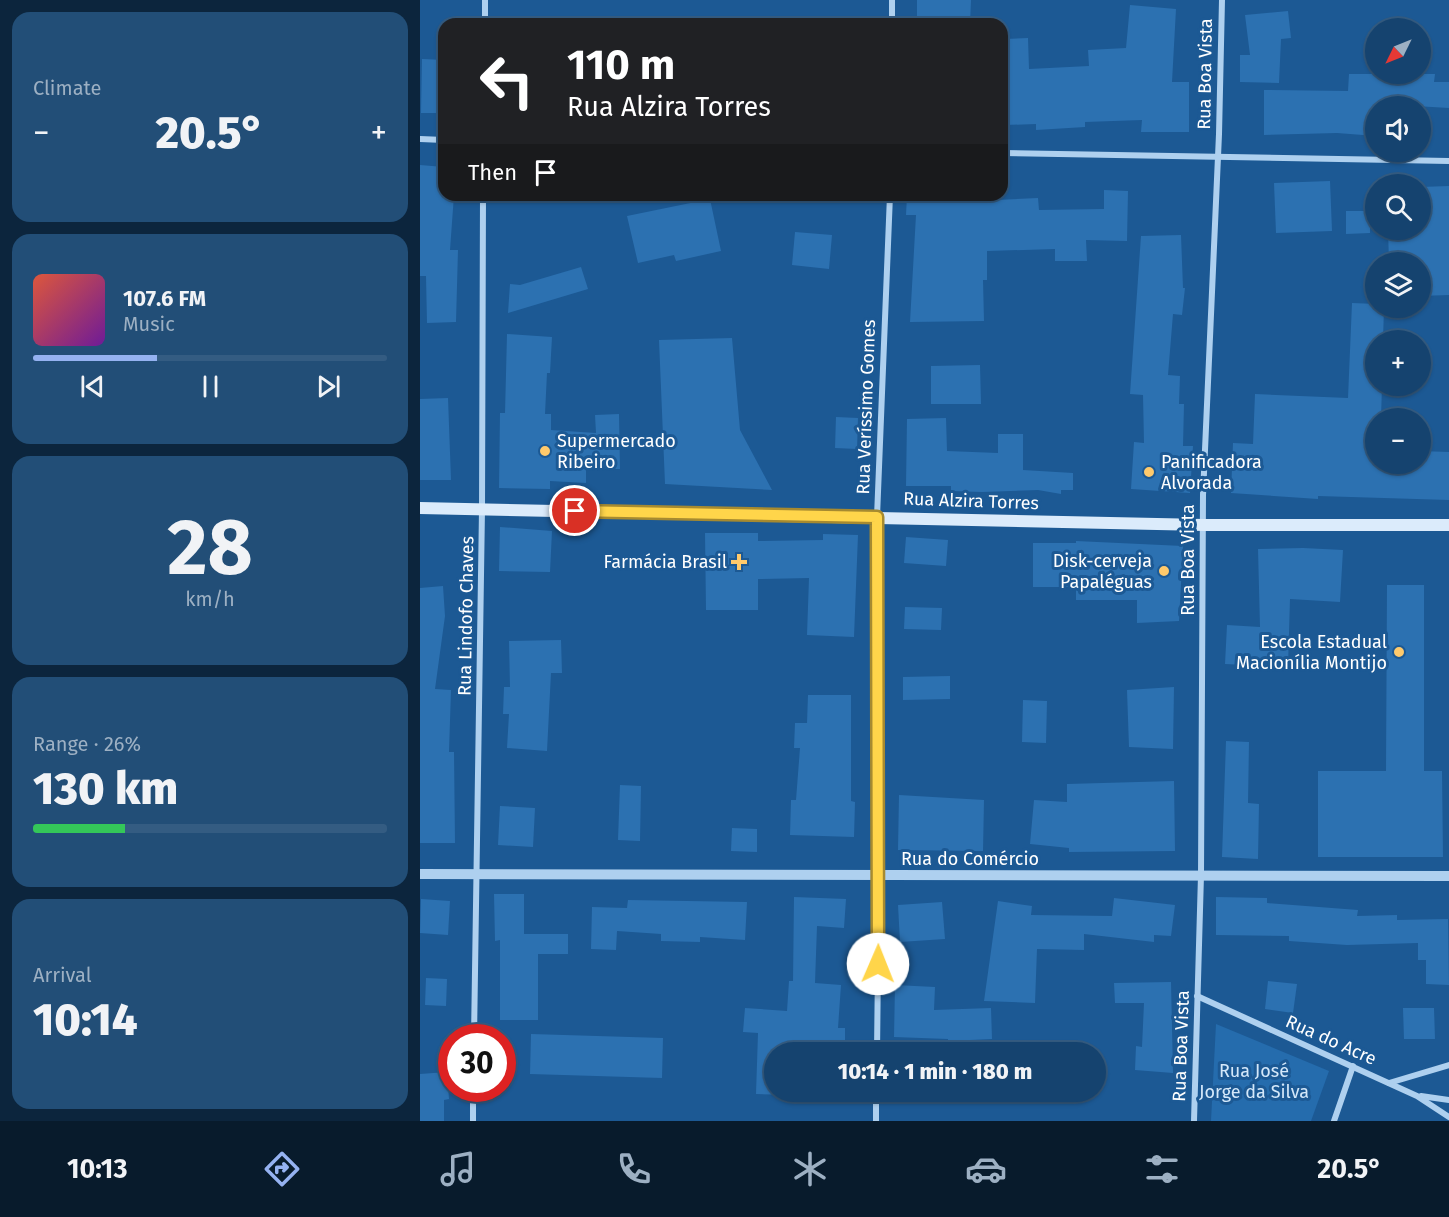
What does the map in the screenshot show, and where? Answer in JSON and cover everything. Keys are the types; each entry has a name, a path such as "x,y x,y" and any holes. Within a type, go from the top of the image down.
{"main road":[{"name":"Rua Alzira Torres","path":"420,508 1204,525 1449,525"}],"street":[{"path":"485,0 485,18"},
{"path":"892,0 892,18"},
{"name":"Rua Boa Vista","path":"1194,1121 1201,875 1203,495 1218,159 1222,0"},
{"path":"420,139 438,140"},
{"path":"1008,153 1218,159 1449,161"},
{"name":"Rua Lindofo Chaves","path":"474,1024 482,509 483,201"},
{"name":"Rua Veríssimo Gomes","path":"877,1042 879,876 877,517 890,201"},
{"name":"Rua do Comércio","path":"420,874 1449,876"},
{"name":"Rua do Acre","path":"1197,996 1417,1096 1449,1117"},
{"path":"1389,1083 1449,1065"},
{"path":"1334,1121 1353,1066"},
{"path":"1417,1096 1449,1100"},
{"path":"473,1102 473,1121"},
{"path":"876,1102 876,1121"}],"green space":[{"name":"Rua José Jorge da Silva","path":"1216,1024 1329,1071 1311,1121 1211,1121"}],"building":[{"path":"917,0 971,0 970,18 917,18"},
{"path":"1130,5 1176,9 1172,82 1189,82 1189,132 1141,132 1142,120 1085,122 1085,127 1036,130 1036,124 1008,125 1008,39 1028,38 1029,69 1089,66 1088,50 1126,48"},
{"path":"1288,11 1291,38 1281,39 1279,83 1240,82 1240,55 1250,55 1245,15"},
{"path":"422,59 438,60 438,113 421,113"},
{"path":"1349,74 1365,74 1365,84 1431,84 1431,74 1435,74 1434,82 1449,82 1449,108 1431,107 1431,96 1365,96 1365,135 1337,133 1264,135 1264,90 1348,91"},
{"path":"420,165 438,166 438,201 454,201 450,250 458,250 456,322 427,323 426,276 420,276"},
{"path":"1330,181 1332,231 1276,233 1274,183"},
{"path":"1449,186 1449,295 1431,296 1431,252 1389,252 1388,240 1431,240 1431,187"},
{"path":"1104,190 1128,191 1127,241 1086,240 1087,261 1055,261 1055,249 987,251 987,280 983,280 984,321 910,322 916,215 906,215 907,201 1008,201 1038,198 1039,210 1104,209"},
{"path":"700,201 710,201 721,251 676,261 674,255 638,263 627,216"},
{"path":"1346,211 1365,211 1365,233 1346,234"},
{"path":"795,232 832,235 829,269 792,265"},
{"path":"1181,235 1183,288 1185,288 1182,315 1173,314 1168,375 1180,376 1179,404 1184,404 1183,446 1193,446 1190,493 1131,489 1134,442 1144,443 1143,395 1130,394 1141,236"},
{"path":"581,267 588,289 508,313 510,284 520,285"},
{"path":"1352,303 1365,304 1365,318 1384,318 1383,330 1365,330 1365,396 1382,396 1381,408 1365,408 1365,474 1431,474 1431,451 1449,452 1449,500 1318,496 1318,499 1231,493 1233,443 1253,444 1255,394 1348,398"},
{"path":"507,334 552,337 545,414 551,414 551,430 596,433 595,415 619,414 620,469 586,469 586,483 550,481 550,489 499,488 500,413 505,413"},
{"path":"732,338 740,430 772,490 665,484 659,340"},
{"path":"980,365 981,404 931,404 931,366"},
{"path":"448,398 451,480 420,480 420,399"},
{"path":"836,417 858,418 857,449 835,448"},
{"path":"946,418 947,451 998,453 998,434 1023,434 1023,470 1073,473 1073,490 1061,490 1061,494 1038,490 982,492 951,491 951,486 906,486 907,419"},
{"path":"500,527 552,531 550,572 499,571"},
{"path":"705,533 758,533 758,541 823,540 823,534 858,535 854,637 807,635 809,578 758,579 758,610 706,610"},
{"path":"906,537 948,540 946,566 904,563"},
{"path":"1076,541 1183,546 1179,621 1137,623 1137,600 1076,600 1076,587 1033,587 1033,543 1076,543"},
{"path":"1258,549 1343,550 1340,602 1290,599 1288,667 1225,664 1227,625 1260,627"},
{"path":"1387,585 1424,585 1424,771 1442,771 1443,857 1318,857 1318,771 1386,771"},
{"path":"443,586 445,616 435,689 451,690 449,752 454,752 455,843 420,843 420,588"},
{"path":"905,607 942,608 941,630 904,629"},
{"path":"561,640 562,673 551,673 547,751 507,748 509,714 503,714 504,687 510,687 509,641"},
{"path":"950,676 950,699 903,700 903,677"},
{"path":"1174,687 1173,749 1129,747 1127,690"},
{"path":"808,695 851,695 851,801 855,802 854,837 790,835 791,800 796,800 800,748 794,748 795,723 807,723"},
{"path":"1023,700 1047,701 1046,743 1022,742"},
{"path":"1226,741 1249,742 1248,803 1259,804 1258,859 1222,857"},
{"path":"1174,781 1175,851 1069,852 1069,848 1030,844 1034,800 1067,802 1067,784"},
{"path":"620,785 641,786 640,841 618,840"},
{"path":"899,795 984,800 983,851 898,850"},
{"path":"500,806 535,808 533,847 498,845"},
{"path":"732,828 757,829 757,852 731,851"},
{"path":"494,894 524,894 524,934 568,934 568,954 538,954 538,1020 500,1020 500,940 495,941"},
{"path":"794,897 846,899 844,928 817,926 815,983 841,985 838,1028 845,1028 845,1042 764,1042 764,1094 756,1094 758,1033 743,1032 745,1008 787,1011 789,981 793,981"},
{"path":"1216,897 1267,898 1267,903 1358,910 1357,916 1397,915 1397,920 1448,919 1449,985 1426,984 1426,960 1418,960 1418,943 1347,945 1289,941 1289,936 1216,935"},
{"path":"1114,898 1175,905 1171,936 1154,935 1154,942 1084,934 1084,950 1037,949 1035,1003 984,1001 998,901 1032,906 1031,915 1112,916"},
{"path":"421,899 450,901 448,935 420,933"},
{"path":"628,900 747,902 745,940 700,937 700,942 661,941 661,934 617,931 616,950 591,949 592,907 627,908"},
{"path":"942,902 945,939 900,942 898,905"},
{"path":"426,978 447,979 446,1006 425,1005"},
{"path":"1268,981 1297,984 1293,1013 1265,1009"},
{"path":"1171,982 1173,1073 1135,1070 1136,1046 1142,1047 1144,1003 1115,1003 1114,983"},
{"path":"895,985 935,987 934,1010 991,1008 992,1039 948,1041 948,1039 894,1037"},
{"path":"1403,1008 1434,1008 1435,1039 1404,1039"},
{"path":"531,1034 663,1038 662,1078 530,1074"},
{"path":"438,1073 438,1102 444,1102 444,1121 420,1121 420,1074"}],"place":[{"name":"Supermercado Ribeiro","path":"545,451"},
{"name":"Panificadora Alvorada","path":"1149,472"},
{"name":"Farmácia Brasil","path":"739,562"},
{"name":"Disk-cerveja Papaléguas","path":"1164,571"},
{"name":"Escola Estadual Macionília Montijo","path":"1399,652"}],"route":[{"path":"575,511 877,517 878,964"}]}
